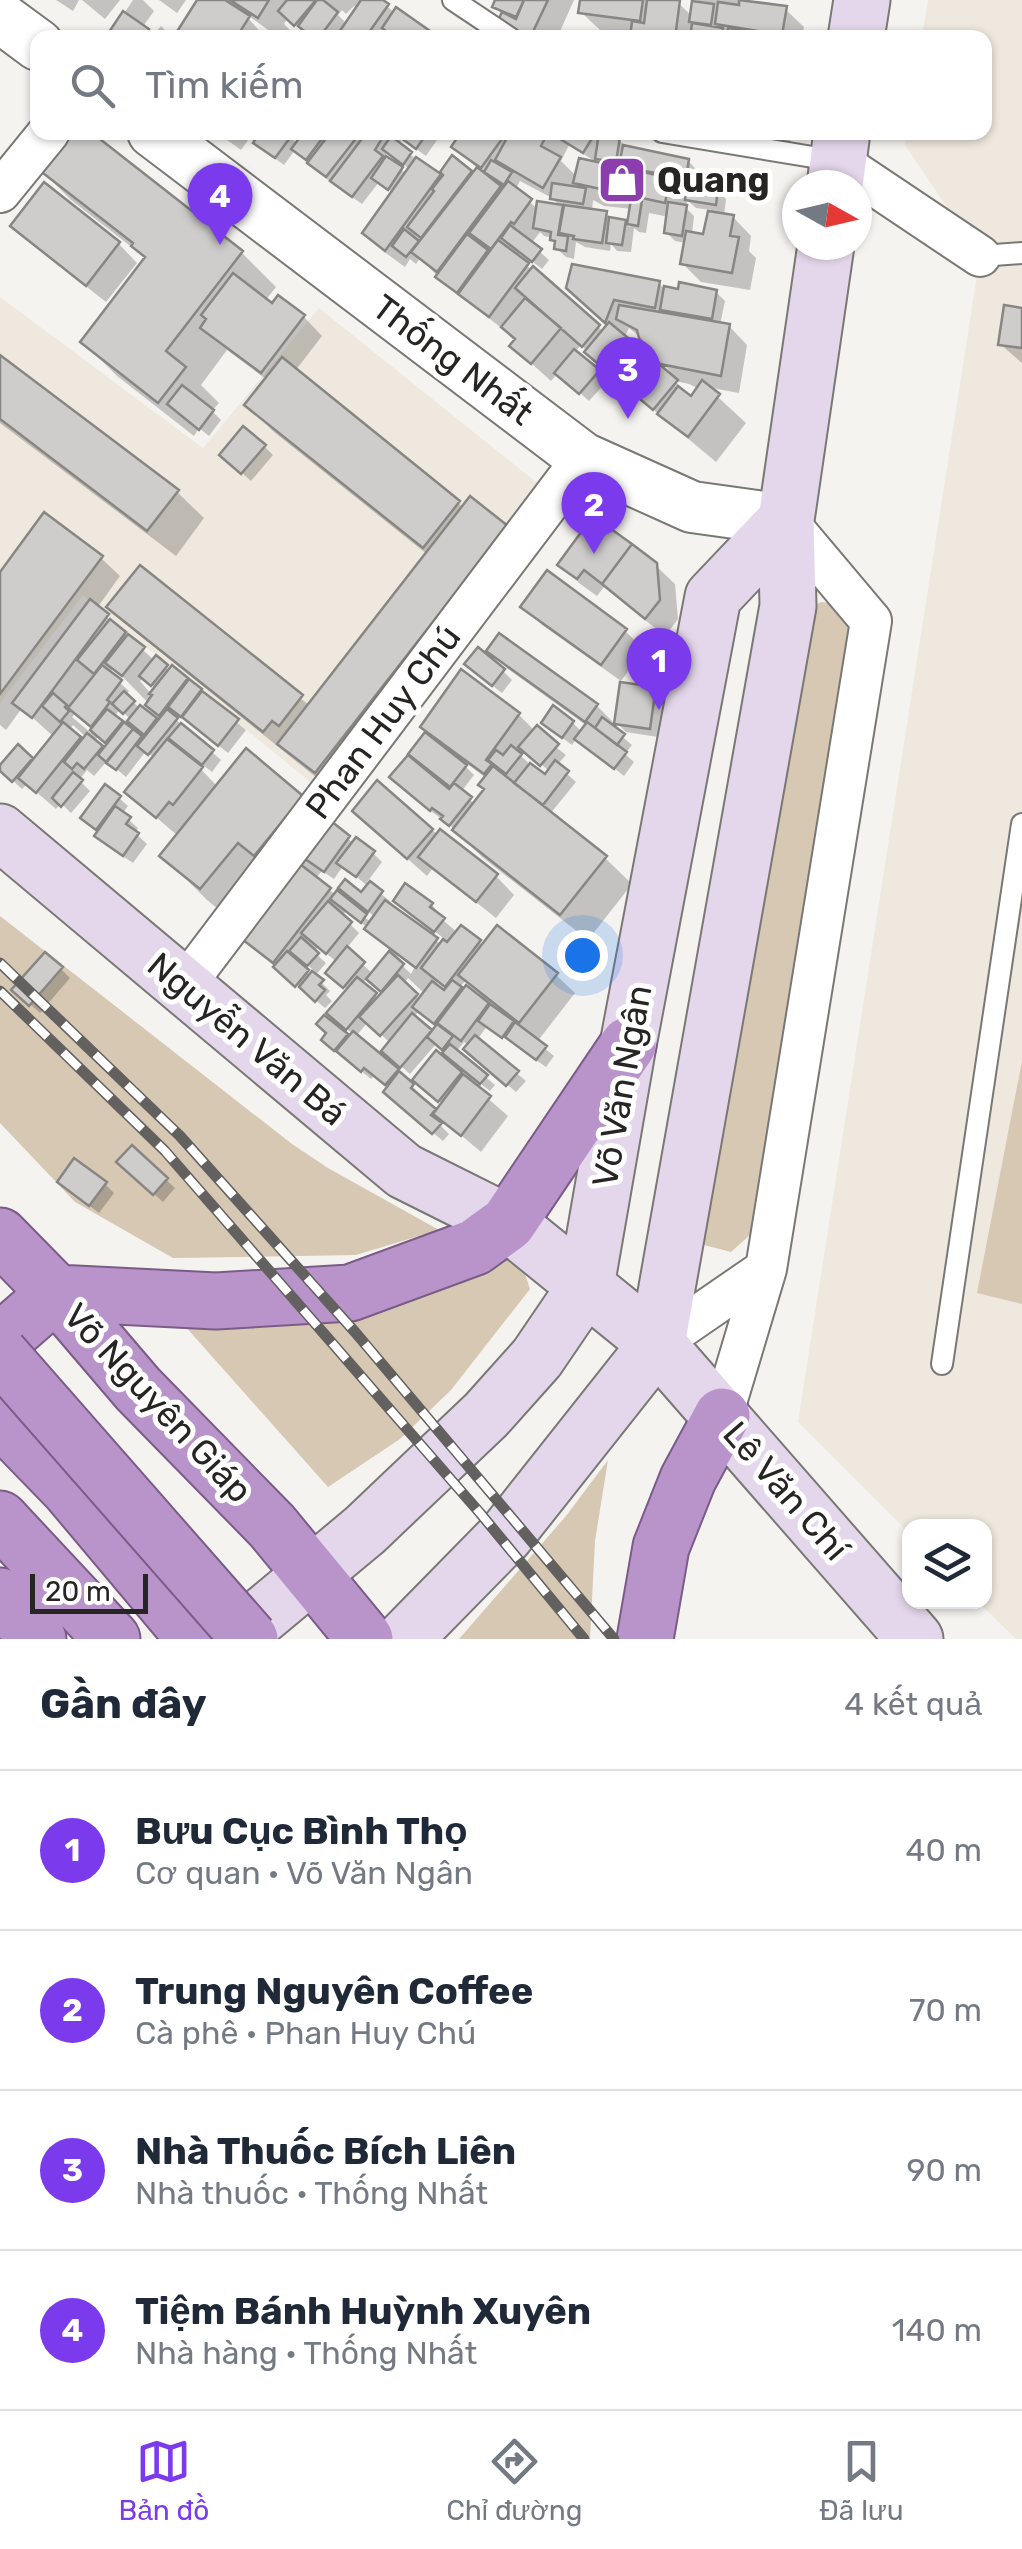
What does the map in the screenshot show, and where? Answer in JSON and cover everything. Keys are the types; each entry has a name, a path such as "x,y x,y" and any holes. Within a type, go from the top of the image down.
{"highway":[{"path":"0,1342 56,1293 216,1300 350,1293 475,1247 508,1223 628,1045"},
{"name":"Võ Nguyên Giáp","path":"0,1236 56,1293 138,1388 272,1526 365,1639"},
{"path":"0,1354 250,1639"},
{"path":"645,1639 661,1547 688,1479 722,1416"},
{"path":"0,1418 69,1489 196,1639"},
{"path":"0,1519 112,1639"},
{"path":"0,1596 38,1639"}],"main road":[{"path":"857,30 862,0"},
{"path":"404,1639 505,1536 657,1344 788,606 786,520 824,260"},
{"name":"Võ Văn Ngân","path":"234,1639 364,1530 486,1415 537,1358 586,1286 713,597 786,520"},
{"name":"Nguyễn Văn Bá","path":"0,832 404,1171 508,1223 586,1286"},
{"name":"Lê Văn Chí","path":"586,1286 657,1344 914,1639"}],"street":[{"path":"0,16 30,39"},
{"path":"0,192 42,140"},
{"name":"Thống Nhất","path":"164,140 583,458 692,506 786,520"},
{"path":"839,160 980,256"},
{"name":"Phan Huy Chú","path":"184,986 583,458"},
{"path":"722,1416 766,1268 870,621 786,520"},
{"path":"657,1344 766,1268"}],"lane":[{"path":"454,0 498,30"},
{"path":"713,140 839,160"},
{"path":"980,256 1022,253"},
{"path":"942,1364 1022,824"}],"shaded area":[{"path":"928,0 1022,0 1022,1639 1016,1639 985,1609 992,1609 992,1519 902,1519 902,1526 798,1422 980,256 905,145 906,140 992,140 992,30 923,30"},
{"path":"0,297 203,448 319,308 546,490 316,787 83,595 0,703"},
{"path":"821,602 840,604 855,623 760,1202 751,1234 731,1252 704,1245 697,1224 801,612"},
{"path":"0,916 292,1144 439,1230 356,1255 173,1258 75,1202 0,1123"},
{"path":"1022,1061 1022,1304 977,1293"},
{"path":"502,1255 524,1271 530,1289 451,1390 400,1439 328,1487 176,1316"},
{"path":"608,1460 595,1541 590,1639 459,1639 566,1516"}],"building":[{"path":"197,0 225,0 250,16 241,30 178,30"},
{"path":"230,0 269,0 258,18"},
{"path":"287,0 316,0 294,26 278,11"},
{"path":"317,0 338,12 325,30 303,30 298,26"},
{"path":"361,0 383,0 389,4 371,30 340,30"},
{"path":"495,0 524,0 516,17 492,7"},
{"path":"524,0 548,0 534,30 494,29 502,12 516,19"},
{"path":"580,0 643,0 640,21 578,13"},
{"path":"647,0 680,0 676,30 631,30 632,21 644,23"},
{"path":"739,0 787,6 783,30 715,24 718,2 739,5"},
{"path":"692,1 714,4 711,25 689,22"},
{"path":"396,7 429,30 385,30 382,28"},
{"path":"123,11 149,29 148,30 110,30"},
{"path":"692,23 723,28 723,30 691,30"},
{"path":"53,140 101,140 243,251 166,351 186,367 158,403 80,342 145,257 131,246 133,243 34,166"},
{"path":"255,140 288,140 275,158 253,143"},
{"path":"298,140 321,140 306,160 291,149"},
{"path":"325,140 355,140 326,177 307,163"},
{"path":"361,140 381,140 375,150 383,156 352,197 330,181"},
{"path":"388,140 396,140 412,152 403,165 382,149"},
{"path":"404,140 422,140 416,149"},
{"path":"456,140 501,140 481,168 451,147"},
{"path":"506,140 544,140 541,146 561,157 543,188 495,160"},
{"path":"562,140 591,140 583,153"},
{"path":"598,140 620,140 616,162 595,159"},
{"path":"623,145 689,159 686,179 619,166"},
{"path":"452,155 472,171 421,238 407,227 434,191 443,175 440,172"},
{"path":"386,156 403,167 388,190 371,178"},
{"path":"416,157 441,174 385,251 362,233"},
{"name":"Quang","path":"579,158 670,178 665,203 573,183"},
{"path":"491,160 512,172 504,185 484,172"},
{"path":"477,167 501,186 437,272 411,252"},
{"path":"508,181 532,199 491,249 469,233"},
{"path":"44,182 120,242 86,286 10,226"},
{"path":"552,183 586,188 583,204 550,199"},
{"path":"687,183 718,188 716,205 685,200"},
{"path":"631,199 642,200 638,226 627,224"},
{"path":"537,201 563,205 558,235 568,236 566,251 554,249 551,232 533,228"},
{"path":"668,202 687,205 682,236 664,233"},
{"path":"564,205 607,211 602,243 559,233"},
{"path":"708,211 734,215 730,236 739,237 732,273 680,264 686,231 703,234"},
{"path":"609,217 626,220 622,245 606,243"},
{"path":"510,225 542,249 532,262 501,238"},
{"path":"404,229 419,241 406,257 392,246"},
{"path":"467,234 488,250 457,293 435,277"},
{"path":"498,240 529,263 489,317 458,294"},
{"path":"572,264 660,281 655,308 614,300 605,323 566,288"},
{"path":"533,266 600,325 582,347 515,288"},
{"path":"233,273 272,303 278,295 305,315 261,373 200,328 206,319 201,315"},
{"path":"679,282 717,290 712,319 660,310 664,286 678,289"},
{"path":"525,298 561,328 531,364 509,346 515,339 501,327"},
{"path":"619,305 730,324 721,376 660,364 637,330 616,319"},
{"path":"1004,305 1022,308 1022,348 998,345"},
{"path":"609,322 678,380 653,410 584,352"},
{"path":"574,349 600,370 579,394 554,373"},
{"path":"0,355 179,490 147,531 0,419"},
{"path":"282,357 460,501 423,548 244,405"},
{"path":"702,380 720,394 688,437 657,414 678,386 691,396"},
{"path":"182,385 214,410 199,430 167,404"},
{"path":"243,426 266,445 241,474 219,455"},
{"path":"470,496 508,526 315,773 277,744"},
{"path":"44,512 103,556 0,694 0,572"},
{"path":"593,516 632,544 602,584 584,570 577,579 557,565"},
{"path":"632,544 657,563 660,600 645,619 602,584"},
{"path":"140,565 303,695 279,726 272,721 263,732 106,607"},
{"path":"547,570 627,629 601,665 520,607"},
{"path":"90,599 109,614 32,718 12,703"},
{"path":"110,619 126,632 94,674 77,660"},
{"path":"499,633 598,704 585,722 486,651"},
{"path":"128,634 145,647 122,676 105,663"},
{"path":"478,647 505,669 492,686 464,664"},
{"path":"156,655 168,665 151,686 139,676"},
{"path":"102,665 122,680 91,727 68,708"},
{"path":"172,665 188,678 159,716 145,705"},
{"path":"461,669 520,713 486,760 492,764 484,774 420,727"},
{"path":"189,679 202,689 181,717 168,707"},
{"path":"620,682 656,687 650,729 614,724"},
{"path":"124,691 135,701 123,714 112,704"},
{"path":"202,691 239,719 218,746 182,717"},
{"path":"53,693 69,711 60,722 42,706"},
{"path":"140,705 157,718 144,735 127,721"},
{"path":"553,705 574,721 562,738 541,723"},
{"path":"107,709 123,721 105,743 90,730"},
{"path":"167,709 178,718 148,755 137,746"},
{"path":"602,717 625,734 617,745 595,728"},
{"path":"63,722 81,737 36,793 18,778"},
{"path":"124,722 133,729 106,762 98,755"},
{"path":"587,722 627,752 614,769 574,739"},
{"path":"181,723 214,750 202,765 168,738"},
{"path":"537,725 559,744 540,766 518,747"},
{"path":"133,729 142,736 116,770 106,763"},
{"path":"425,732 467,765 450,787 408,754"},
{"path":"87,733 103,746 84,769 77,763 72,769 64,762"},
{"path":"167,739 203,767 173,805 169,802 156,818 124,792"},
{"path":"18,744 33,758 12,782 0,771 0,765"},
{"path":"511,745 522,754 506,774 488,760 496,750 503,755"},
{"path":"246,748 303,796 254,856 238,843 200,889 159,856"},
{"path":"408,755 449,789 454,783 472,797 449,826 440,819 443,816 432,808 430,811 389,777"},
{"path":"555,760 569,771 543,805 514,783 530,763 545,774"},
{"path":"493,766 607,856 560,915 452,830 484,789 478,785"},
{"path":"73,772 83,780 61,807 52,798"},
{"path":"377,780 433,829 407,859 352,811"},
{"path":"105,784 121,796 96,830 80,818"},
{"path":"115,806 131,817 126,824 139,833 123,856 94,836"},
{"path":"326,817 350,836 324,872 298,854"},
{"path":"440,829 498,874 476,902 418,857"},
{"path":"356,837 375,851 356,877 336,863"},
{"path":"296,861 331,888 273,963 238,936"},
{"path":"345,879 361,892 370,881 383,891 368,912 338,888"},
{"path":"405,883 433,903 430,907 445,918 434,932 393,901"},
{"path":"337,890 367,914 361,923 330,899"},
{"path":"385,900 438,938 416,968 364,929"},
{"path":"328,901 352,922 326,954 301,933"},
{"path":"461,925 481,940 445,987 421,968 443,939 447,942"},
{"path":"497,925 558,973 519,1023 458,975"},
{"path":"301,937 319,953 307,966 289,951"},
{"path":"347,946 365,962 343,988 325,973"},
{"path":"287,951 309,970 295,987 273,967"},
{"path":"389,951 404,964 381,992 366,979"},
{"path":"45,952 63,967 29,1006 11,990"},
{"path":"312,971 324,980 319,985 325,990 315,1002 299,987"},
{"path":"398,975 418,994 380,1036 359,1017"},
{"path":"357,977 377,993 346,1030 326,1013"},
{"path":"452,980 462,987 434,1024 412,1007 432,981 444,990"},
{"path":"466,985 489,1003 461,1041 437,1023"},
{"path":"490,1004 514,1021 502,1038 478,1021"},
{"path":"412,1013 432,1030 400,1068 381,1051"},
{"path":"324,1015 348,1034 334,1051 321,1040 326,1033 316,1024"},
{"path":"515,1022 547,1046 536,1060 505,1037"},
{"path":"437,1024 453,1036 442,1050 427,1037"},
{"path":"353,1031 399,1069 385,1085 364,1068 361,1072 336,1051"},
{"path":"475,1035 519,1071 506,1086 463,1049"},
{"path":"450,1044 488,1075 480,1084 442,1053"},
{"path":"436,1050 462,1072 438,1102 412,1080"},
{"path":"399,1071 414,1084 411,1088 436,1109 431,1115 442,1123 432,1134 383,1092"},
{"path":"463,1074 491,1096 461,1136 433,1114"},
{"path":"132,1145 168,1178 153,1195 116,1162"},
{"path":"74,1158 107,1182 89,1206 57,1182"}],"railway":[{"path":"0,963 180,1136 355,1332 614,1639"},
{"path":"0,991 165,1151 480,1513 584,1639"}],"place":[{"name":"Quang","path":"622,180"},
{"name":"Tiệm Bánh Huỳnh Xuyên","path":"220,245"},
{"name":"Nhà Thuốc Bích Liên","path":"628,419"},
{"name":"Trung Nguyên Coffee","path":"594,554"},
{"name":"Bưu Cục Bình Thọ","path":"659,710"}]}
